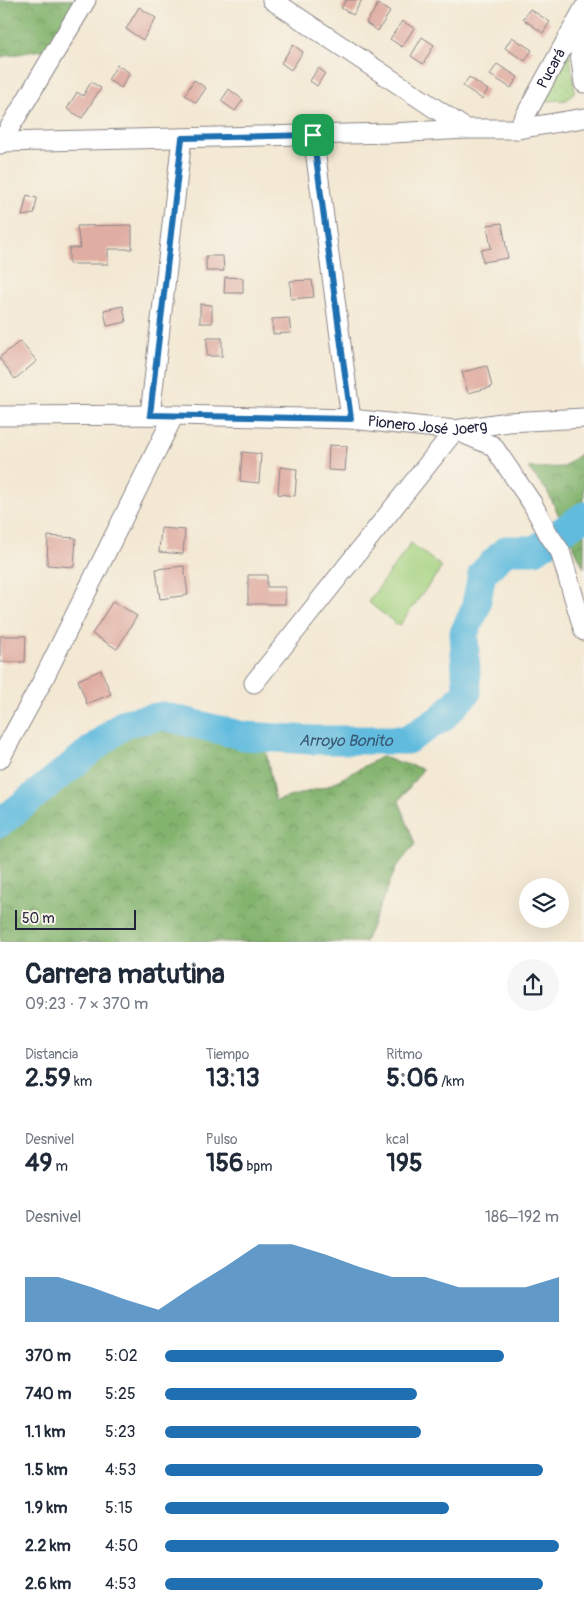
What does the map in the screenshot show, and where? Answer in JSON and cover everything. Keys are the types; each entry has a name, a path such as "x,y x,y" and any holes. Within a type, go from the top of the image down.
{"street":[{"path":"1,143 86,0"},
{"path":"272,0 466,128"},
{"path":"580,16 584,83"},
{"name":"Pucará","path":"518,129 580,16"},
{"path":"1,143 392,133 466,128 518,129 584,118"},
{"path":"313,135 351,419"},
{"path":"150,415 182,138"},
{"name":"Pionero José Joerg","path":"0,416 150,415 351,419 455,430 508,422 584,418"},
{"path":"0,759 43,680 174,416"},
{"path":"254,683 455,430 493,446 532,503 560,551 584,632"}],"green space":[{"path":"0,0 87,0 59,47 0,57"},
{"path":"569,51 575,91 567,100 545,101"},
{"path":"584,451 584,568 547,491 528,468 563,467"},
{"path":"411,543 442,567 399,626 368,602"},
{"path":"141,727 266,751 275,801 328,786 381,757 423,769 399,801 415,844 396,868 365,942 0,942 0,823 12,829 90,755"}],"building":[{"path":"346,0 362,0 353,15 341,8"},
{"path":"378,4 390,12 378,31 366,23"},
{"path":"139,7 156,18 143,40 126,29"},
{"path":"530,9 550,22 543,33 523,19"},
{"path":"402,21 414,28 402,47 390,39"},
{"path":"422,37 434,45 423,64 411,56"},
{"path":"512,37 532,50 525,61 505,48"},
{"path":"293,45 303,52 291,70 281,63"},
{"path":"497,64 518,77 511,88 490,75"},
{"path":"117,65 130,73 121,88 108,80"},
{"path":"318,68 325,73 317,86 310,81"},
{"path":"469,77 488,90 482,99 463,86"},
{"path":"194,80 206,88 196,103 185,95"},
{"path":"91,82 101,88 82,118 67,109 77,92 83,96"},
{"path":"229,89 243,100 235,111 221,101"},
{"path":"27,195 37,198 34,214 22,216"},
{"path":"502,223 508,258 483,262 481,250 491,248 487,225"},
{"path":"132,225 132,249 108,249 108,264 69,264 69,248 80,248 77,226"},
{"path":"206,256 223,256 224,271 206,271"},
{"path":"225,277 243,278 243,293 224,293"},
{"path":"312,280 314,297 291,299 290,281"},
{"path":"200,304 212,305 212,323 200,323"},
{"path":"123,306 126,322 107,326 104,310"},
{"path":"289,318 291,333 273,334 272,319"},
{"path":"207,338 222,338 222,356 207,356"},
{"path":"20,341 37,361 15,379 0,357"},
{"path":"487,366 492,387 468,393 462,372"},
{"path":"329,445 347,446 345,471 328,470"},
{"path":"242,452 261,454 259,483 240,481"},
{"path":"280,467 297,469 295,496 278,494"},
{"path":"161,528 185,530 183,554 159,552"},
{"path":"48,536 76,538 74,567 47,565"},
{"path":"184,566 188,595 160,599 156,569"},
{"path":"248,575 267,575 267,587 285,587 285,604 248,604"},
{"path":"113,601 137,616 117,649 92,634"},
{"path":"0,636 26,636 25,662 0,662"},
{"path":"101,670 111,694 87,704 78,680"}],"waterway":[{"name":"Arroyo Bonito","path":"0,823 125,723 163,716 244,736 312,740 407,740 442,718 467,692 464,633 475,610 482,574 506,550 535,550 584,516"}],"route":[{"path":"313,135 351,419 150,415 182,138 313,135"}]}
